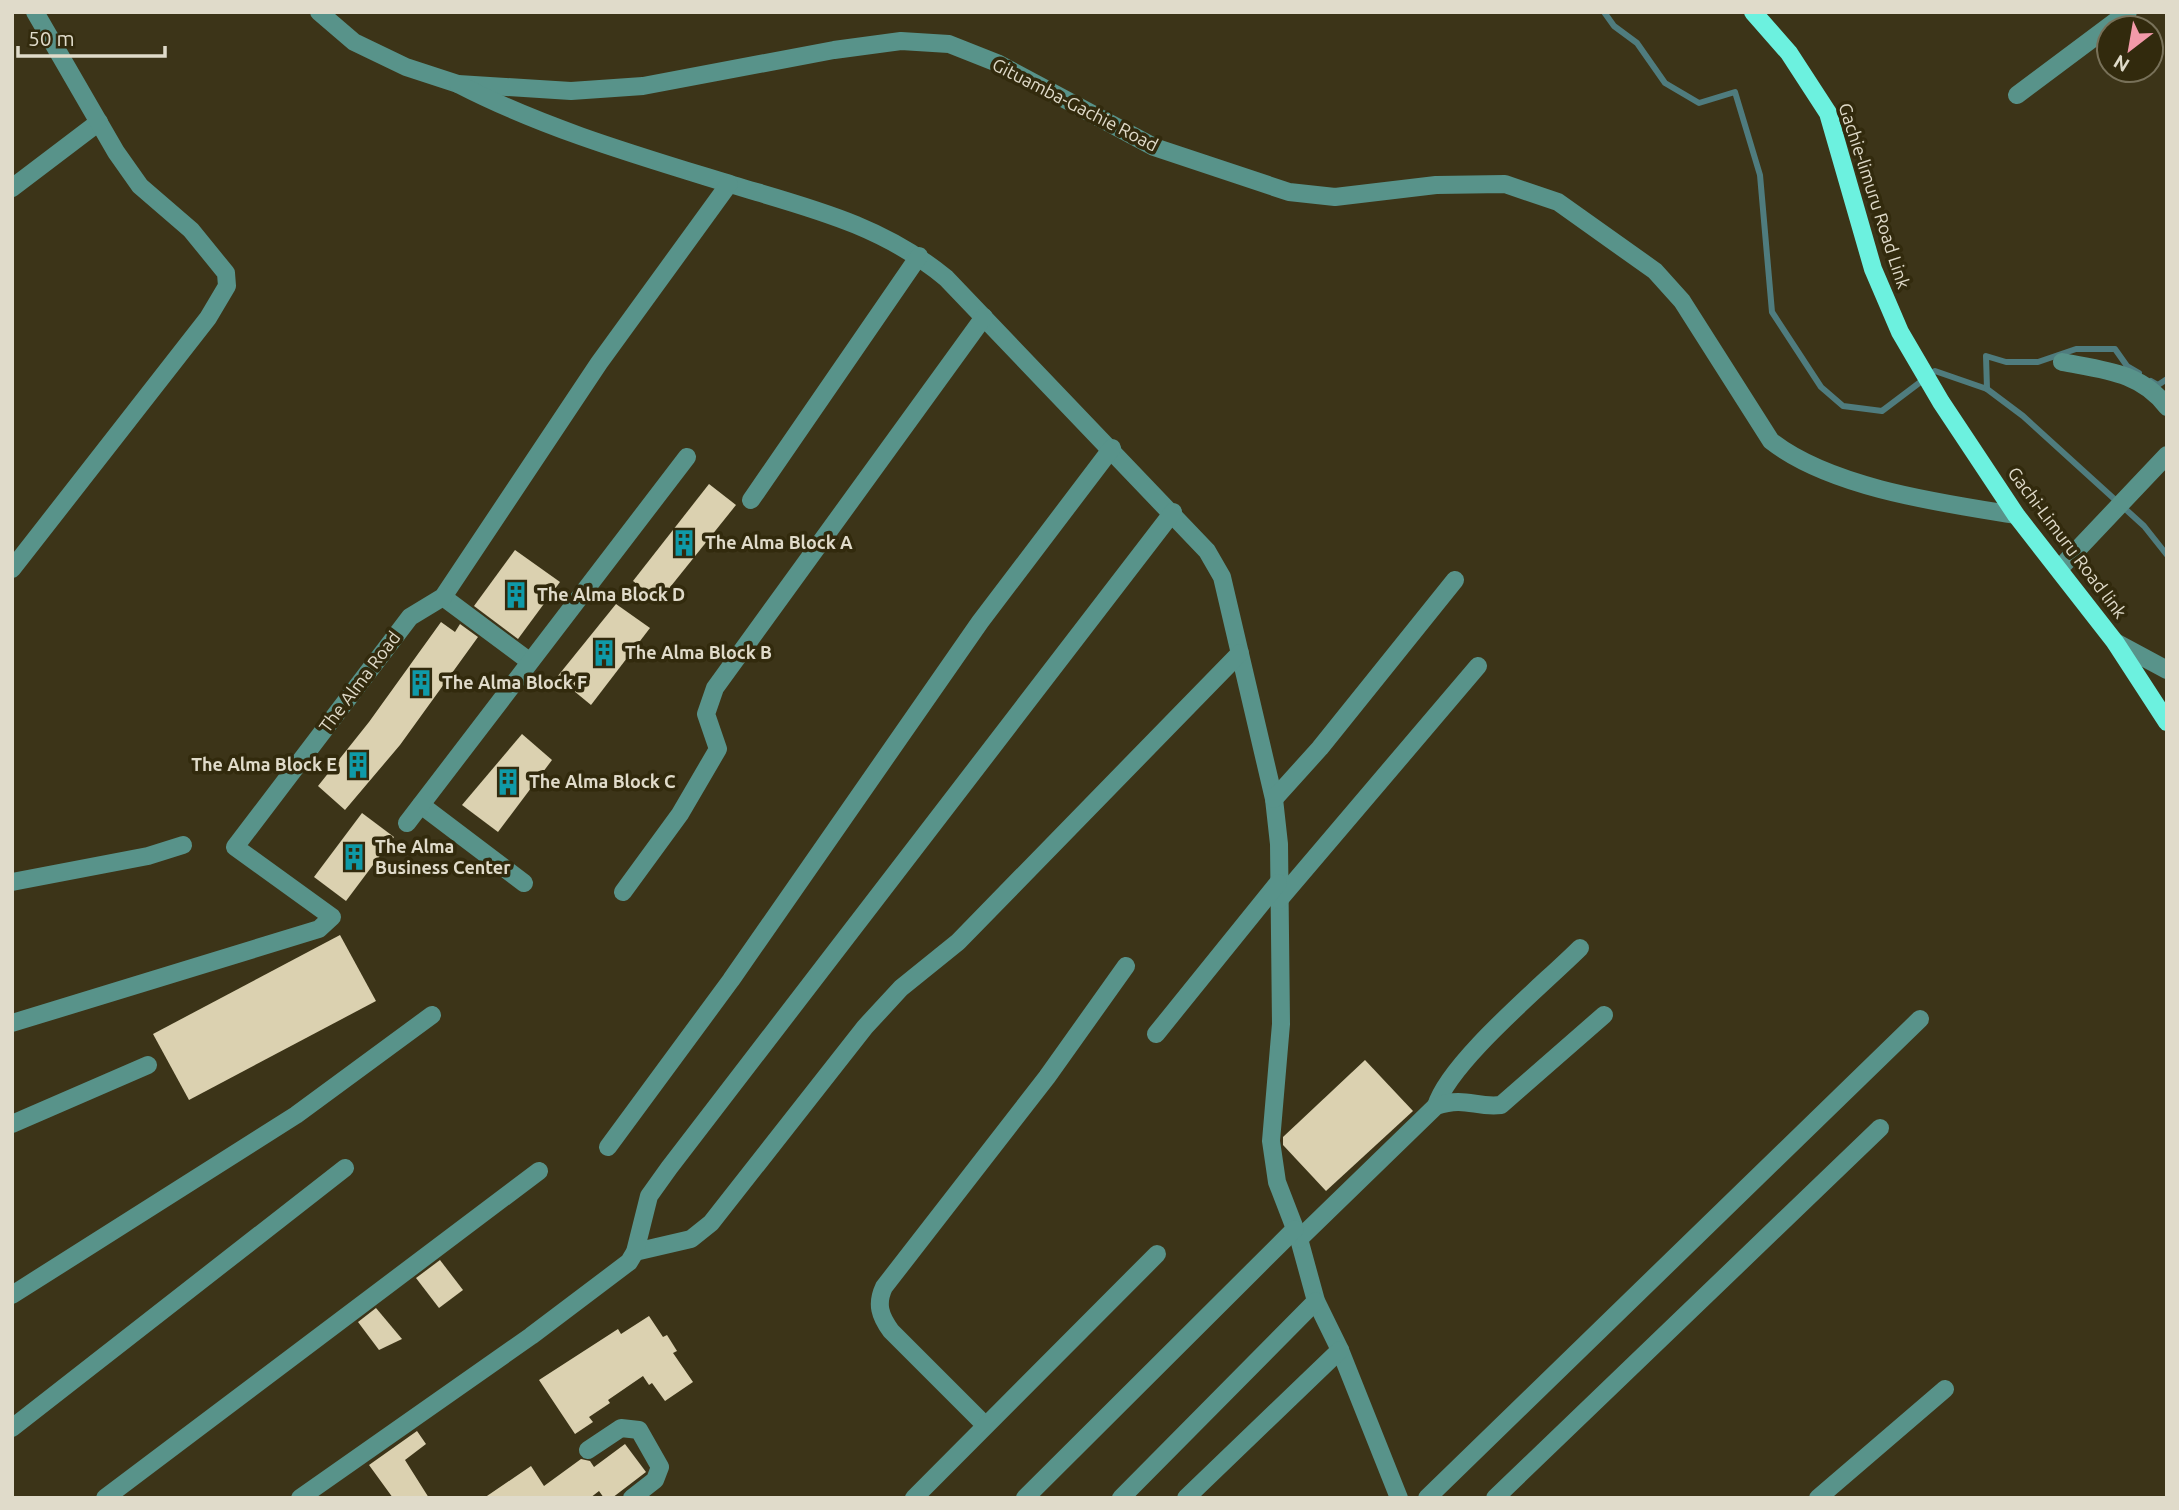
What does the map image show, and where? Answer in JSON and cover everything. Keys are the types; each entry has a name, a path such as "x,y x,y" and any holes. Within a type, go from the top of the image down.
{"main road":[{"name":"Gachie-limuru Road Link","path":"1753,12 1789,53 1828,113 1873,269 1900,332 1933,389"},
{"name":"Gachi-Limuru Road link","path":"1933,389 2016,514 2115,642 2167,722"}],"street":[{"path":"12,569 208,318 227,286 226,273 219,261 191,230 140,186 35,12"},
{"name":"Gituamba-Gachie Road","path":"319,12 354,42 406,68 458,84 571,91 643,86 834,50 901,41 949,44 997,63 1154,147 1289,192 1335,197 1436,185 1505,184 1558,202 1655,271 1682,301 1771,441 1790,456 1814,468 1864,483 1943,503 2016,514"},
{"path":"2017,95 2128,12"},
{"path":"458,84 512,112 856,223 919,256 984,317 1112,448 1207,551 1222,576 1274,799 1279,844 1281,1024 1271,1141 1277,1182 1297,1234 1316,1301 1340,1350 1399,1498"},
{"path":"12,188 99,122"},
{"name":"The Alma Road","path":"12,1023 319,929 332,917 234,847 410,617 443,597 599,363 729,184"},
{"path":"751,500 919,256"},
{"path":"623,892 680,814 718,749 706,714 715,688 984,317"},
{"path":"2062,362 2120,373 2152,388 2167,407"},
{"path":"608,1147 762,936 980,622 1112,448"},
{"path":"2060,568 2167,455"},
{"path":"407,823 687,457"},
{"path":"300,1498 531,1336 615,1274 635,1252 649,1196 668,1168 1173,512"},
{"path":"1274,799 1328,738 1455,580"},
{"path":"443,597 529,661"},
{"path":"2115,642 2167,670"},
{"path":"635,1252 691,1239 711,1223 892,998 958,942 1240,653"},
{"path":"1156,1034 1478,666"},
{"path":"421,805 524,883"},
{"path":"12,882 148,856 183,845"},
{"path":"1436,1106 1439,1095 1458,1067 1580,948"},
{"path":"985,1425 891,1331 883,1319 879,1298 884,1287 1046,1077 1126,966"},
{"path":"12,1295 296,1115 432,1014"},
{"path":"1025,1498 1297,1234 1436,1106 1451,1101 1471,1100 1488,1107 1501,1105 1604,1015"},
{"path":"1427,1498 1920,1019"},
{"path":"12,1124 148,1065"},
{"path":"1495,1498 1880,1128"},
{"path":"12,1428 345,1168"},
{"path":"105,1498 539,1171"},
{"path":"914,1498 1157,1254"},
{"path":"1121,1498 1316,1301"},
{"path":"1186,1498 1340,1350"},
{"path":"1818,1498 1945,1389"},
{"path":"588,1450 621,1427 639,1430 660,1466 655,1480 632,1498"}],"building":[{"name":"The Alma Block A","path":"709,484 736,505 659,601 633,581"},
{"name":"The Alma Block D","path":"515,550 560,582 518,639 474,606"},
{"name":"The Alma Block B","path":"616,604 650,628 591,705 557,677"},
{"path":"441,622 455,632 460,624 478,637 400,745 345,810 318,786 369,722"},
{"name":"The Alma Block C","path":"522,734 552,760 498,832 462,805"},
{"name":"The Alma Business Center","path":"362,813 394,837 346,901 314,877"},
{"path":"340,935 376,1001 189,1100 153,1034"},
{"path":"1365,1060 1413,1111 1326,1191 1283,1145 1283,1137"},
{"path":"440,1260 463,1290 439,1308 416,1278"},
{"path":"376,1308 402,1339 379,1350 358,1322"},
{"path":"649,1316 663,1337 667,1335 677,1351 673,1353 693,1382 665,1401 652,1383 649,1385 643,1376 608,1400 610,1403 589,1417 593,1422 575,1434 539,1380 618,1329 621,1334"},
{"path":"417,1431 426,1444 405,1460 429,1498 393,1498 369,1465"},
{"path":"625,1444 646,1472 612,1498 604,1498 599,1491 590,1498 484,1498 531,1466 544,1486 581,1459 590,1461 594,1467"}],"waterway":[{"path":"1604,12 1614,26 1637,43 1665,83 1699,103 1735,92 1760,175 1772,312 1821,387 1843,406 1882,411 1935,371 1987,389 1986,356 2006,362 2038,362 2076,349 2115,349 2127,366 2139,373"},
{"path":"2151,381 2158,385 2167,379"},
{"path":"1987,389 2023,416 2144,526 2167,555"}],"place":[{"name":"The Alma Block A","path":"684,543"},
{"name":"The Alma Block D","path":"516,595"},
{"name":"The Alma Block B","path":"604,653"},
{"name":"The Alma Block F","path":"421,683"},
{"name":"The Alma Block E","path":"358,765"},
{"name":"The Alma Block C","path":"508,782"},
{"name":"The Alma Business Center","path":"354,857"}]}
